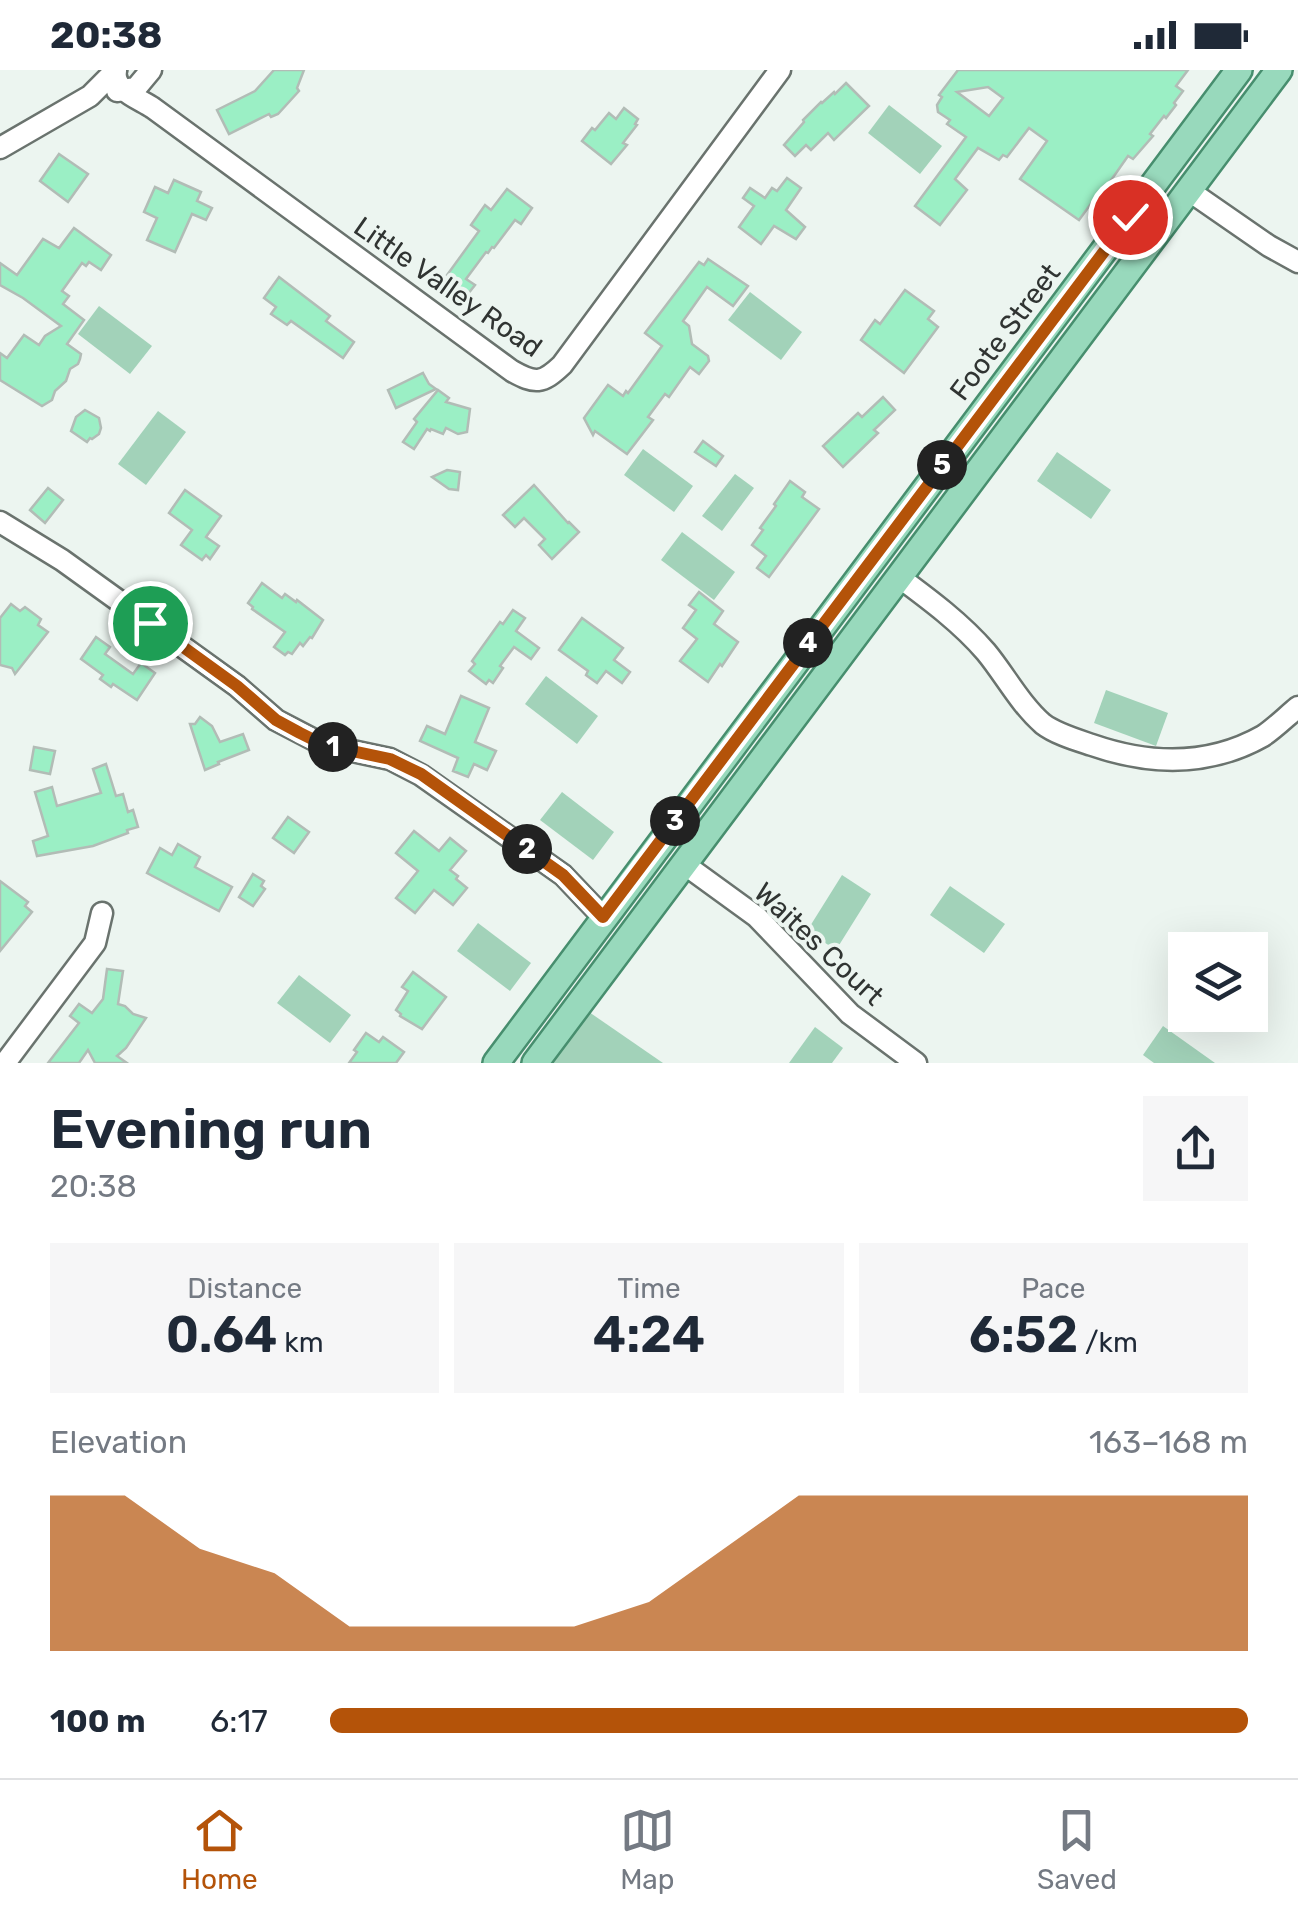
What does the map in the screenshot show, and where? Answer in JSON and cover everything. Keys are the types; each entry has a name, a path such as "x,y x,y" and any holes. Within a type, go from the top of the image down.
{"main road":[{"name":"Foote Street","path":"496,1063 1239,70"},
{"path":"535,1063 1279,70"},
{"path":"1164,172 1188,190"},
{"path":"751,720 778,739"}],"street":[{"name":"Little Valley Road","path":"116,70 116,84 140,78 153,108 512,371 539,381 562,366 780,70"},
{"path":"90,96 116,70"},
{"path":"0,148 90,96 140,78"},
{"path":"1188,190 1298,262"},
{"path":"0,522 78,571 237,686 276,720 324,745 390,759 421,774 563,875 603,917"},
{"path":"899,577 951,616 1045,726 1112,752 1150,760 1188,760 1224,752 1264,735 1298,706"},
{"name":"Waites Court","path":"684,864 757,918 850,1014 916,1063"},
{"path":"6,1063 95,942 102,913"}],"green space":[{"path":"889,105 942,146 920,174 868,133"},
{"path":"750,292 802,332 781,360 728,320"},
{"path":"99,306 152,346 130,374 78,334"},
{"path":"158,411 186,432 146,485 118,464"},
{"path":"643,449 693,486 674,512 624,475"},
{"path":"1057,452 1111,490 1091,519 1037,481"},
{"path":"735,474 754,488 722,531 702,516"},
{"path":"682,532 735,572 714,600 661,560"},
{"path":"546,676 598,716 577,744 525,704"},
{"path":"1106,690 1168,713 1156,746 1094,723"},
{"path":"562,792 614,832 593,860 540,820"},
{"path":"842,875 871,894 836,950 807,931"},
{"path":"950,886 1005,924 984,953 930,915"},
{"path":"478,923 531,963 510,991 457,951"},
{"path":"299,975 351,1015 330,1043 277,1003"},
{"path":"589,1012 663,1063 552,1063"},
{"path":"1163,1026 1215,1063 1154,1063 1143,1055"},
{"path":"815,1027 843,1048 832,1063 789,1063"}],"building":[{"path":"274,70 304,70 299,91 278,114 269,114 229,134 217,110 255,91"},
{"path":"958,70 1188,70 1176,86 1183,91 1176,105 1133,159 1128,156 1079,220 1020,179 1047,141 1029,128 1007,157 1003,155 999,160 978,148 955,179 967,190 940,225 915,206 966,137 938,112 942,97 939,95","holes":["988,87 1003,98 989,116 957,92"]},
{"path":"846,83 869,106 834,140 828,133 811,150 806,145 795,156 784,145 821,102"},
{"path":"624,108 638,119 637,125 611,164 582,141 609,113 616,119"},
{"path":"59,154 88,174 68,202 40,181"},
{"path":"787,178 801,188 786,210 805,227 796,239 774,226 761,244 739,227 754,206 743,198 750,188 765,198"},
{"path":"174,180 201,192 197,201 212,208 206,220 192,214 175,252 147,240 157,218 144,212 155,187 168,193"},
{"path":"507,189 532,208 521,224 515,220 494,248 486,252 466,279 475,285 464,299 442,282 479,231 471,225 485,205 491,210"},
{"path":"74,228 111,255 101,270 89,262 86,266 82,263 62,291 69,296 63,304 84,320 67,344 81,354 52,400 42,406 0,380 0,353 7,358 24,335 39,345 61,326 0,285 0,263 17,275 43,239 59,248"},
{"path":"708,259 748,286 733,306 707,287 683,321 689,326 692,344 709,361 699,374 690,367 669,397 665,394 648,417 653,420 627,454 595,431 593,435 584,418 608,385 623,396 628,393 662,346 645,333 699,262 704,265"},
{"path":"279,277 330,316 326,321 354,342 343,358 291,321 287,325 271,314 276,307 264,298"},
{"path":"905,290 934,311 928,319 938,327 904,373 861,340 875,320 880,324"},
{"path":"423,373 436,389 396,408 388,390"},
{"path":"438,390 449,398 446,402 470,409 467,432 458,434 446,428 443,434 427,429 414,449 403,442 417,422 414,419"},
{"path":"883,397 895,410 843,467 823,446 858,413 862,417"},
{"path":"85,410 99,418 101,428 87,442 71,431 76,417"},
{"path":"703,441 723,456 716,466 695,452"},
{"path":"447,470 460,472 458,490 449,489 432,477"},
{"path":"790,481 805,492 802,497 819,509 769,577 757,568 766,556 752,545"},
{"path":"534,485 579,532 552,559 539,545 545,539 524,518 515,527 503,515"},
{"path":"48,488 63,500 45,523 30,510"},
{"path":"185,490 221,516 206,537 219,546 210,559 206,555 202,560 181,545 192,530 169,513"},
{"path":"262,583 282,598 285,594 297,600 323,620 312,638 303,646 300,643 292,654 285,655 274,647 285,632 248,603"},
{"path":"699,592 723,611 714,624 738,642 708,682 680,661 697,639 683,628 696,610 689,605"},
{"path":"11,604 20,611 25,607 41,619 38,625 48,632 15,674 12,668 0,665 0,618"},
{"path":"513,610 525,618 516,631 539,648 531,659 514,647 493,683 489,680 486,684 469,671 475,664 472,661"},
{"path":"582,618 623,648 614,660 630,672 622,683 606,671 597,683 586,675 588,671 559,650"},
{"path":"96,637 110,647 105,654 133,674 141,663 155,673 137,700 100,679 103,675 81,659"},
{"path":"461,696 489,708 475,742 496,751 487,770 474,764 468,777 453,771 458,758 420,741 427,726 445,734"},
{"path":"200,717 212,726 220,742 243,734 249,750 205,770 190,724"},
{"path":"34,747 55,751 50,774 30,770"},
{"path":"106,764 116,796 123,794 138,827 93,846 37,856 33,841 48,836 35,792 52,787 57,806 101,793 93,769"},
{"path":"288,817 309,832 294,853 273,838"},
{"path":"414,831 439,851 450,838 466,851 450,870 467,888 453,905 434,890 415,913 396,898 418,871 396,853"},
{"path":"178,844 200,857 195,867 232,887 219,911 147,873 160,848 172,855"},
{"path":"253,874 264,881 261,886 265,889 253,906 239,897"},
{"path":"0,881 28,902 25,906 32,912 0,951"},
{"path":"107,969 123,971 118,1004 146,1018 117,1056 127,1063 95,1063 88,1050 79,1063 48,1063 79,1023 70,1016 79,1004 92,1013 103,999"},
{"path":"413,972 446,997 422,1029 396,1010 408,991 402,987"},
{"path":"366,1033 379,1042 383,1037 404,1052 396,1063 349,1063"}],"route":[{"path":"150,623 237,686 276,720 324,745 390,759 421,774 563,875 603,917 1130,217"}]}
